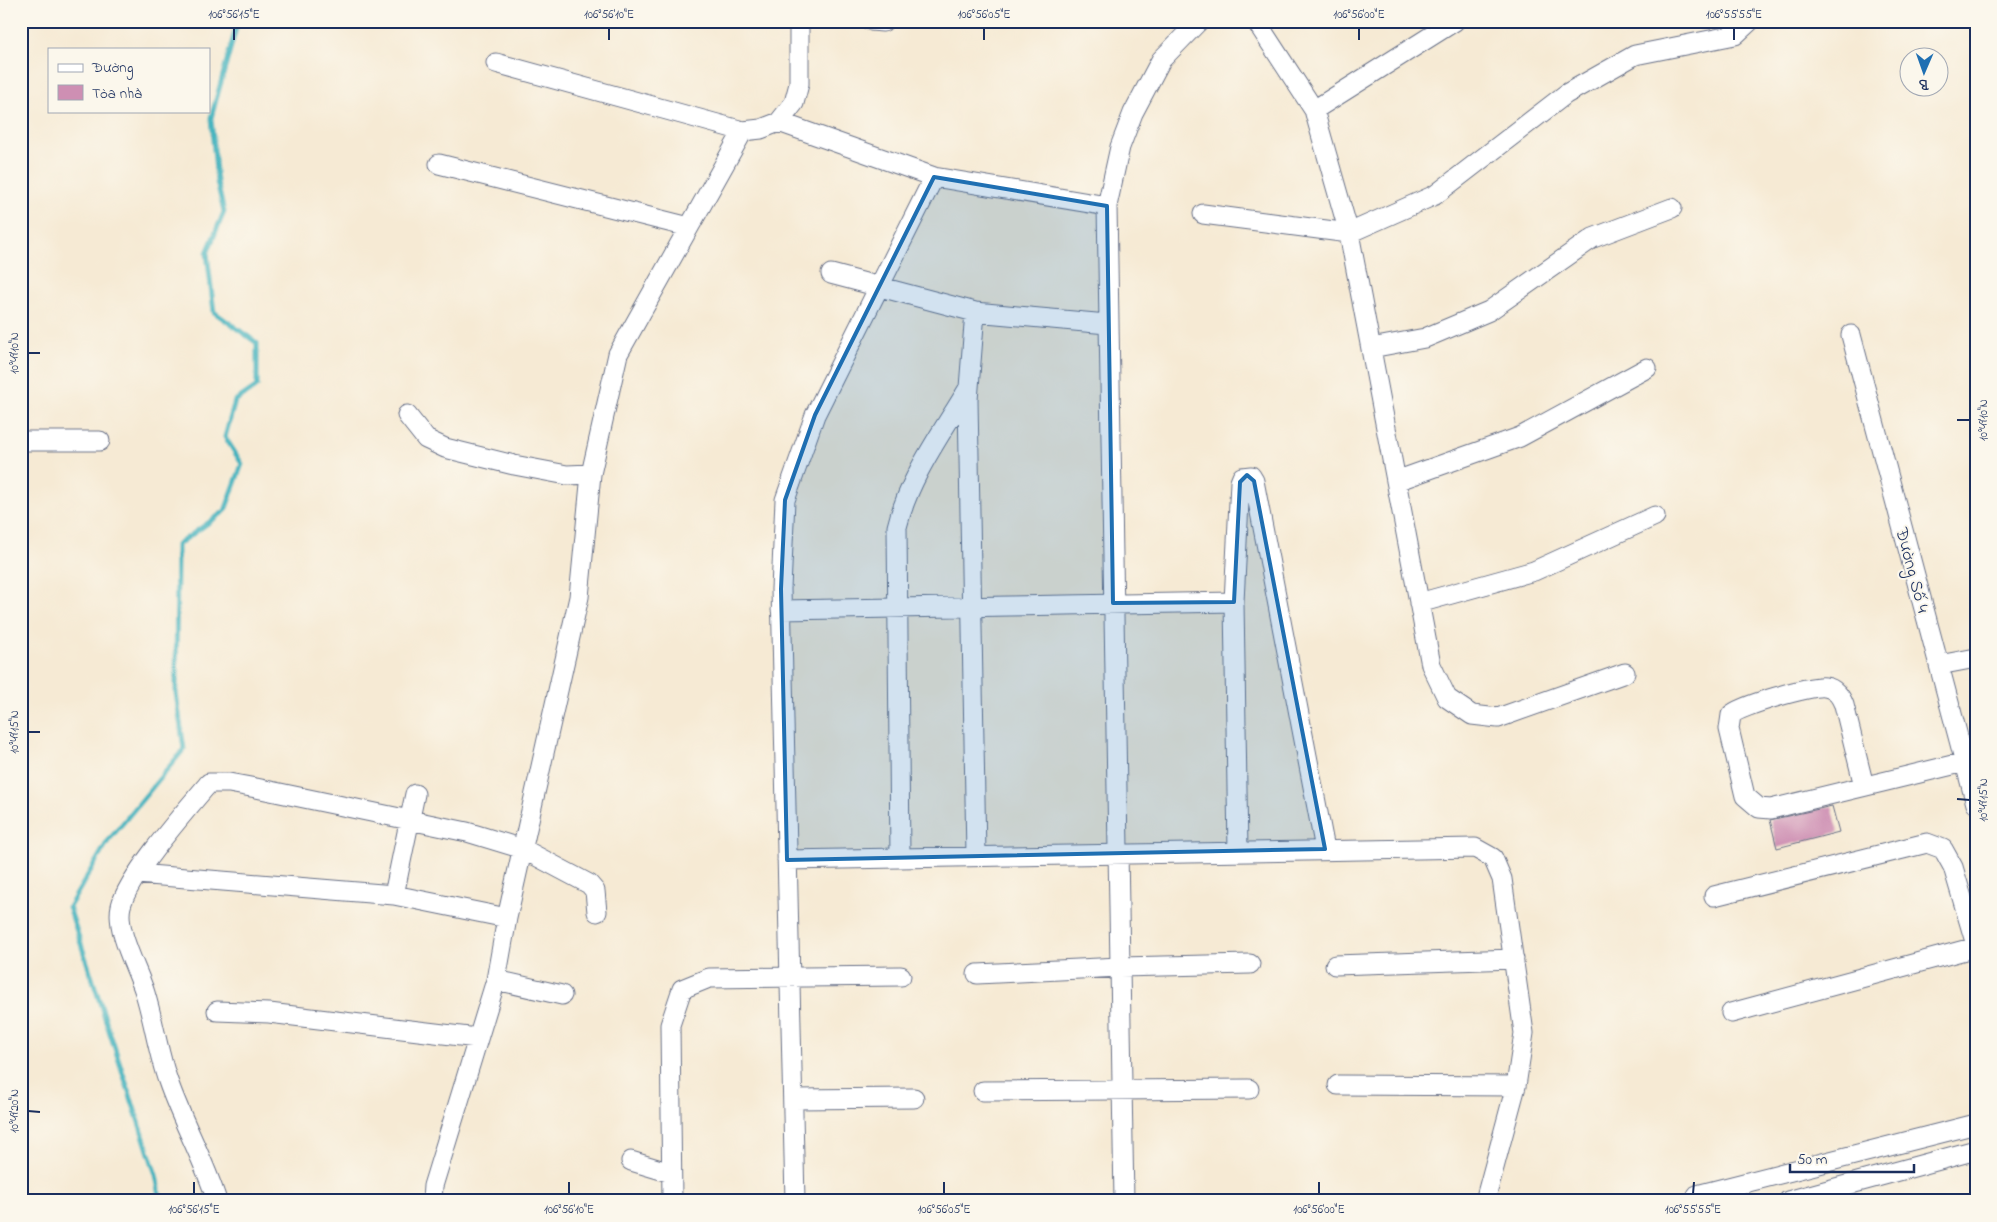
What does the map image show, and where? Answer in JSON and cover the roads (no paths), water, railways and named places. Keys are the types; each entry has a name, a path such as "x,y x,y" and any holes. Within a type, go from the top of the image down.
{"street":[{"path":"496,63 743,131 761,129 779,122 794,103 799,84 798,21"},
{"path":"1124,1201 1107,324 1107,206 1120,146 1133,113 1162,60 1199,21"},
{"path":"1256,21 1314,110 1350,233 1431,665 1448,698 1472,715 1498,718 1625,673"},
{"path":"1314,110 1455,21"},
{"path":"1203,214 1350,233 1435,195 1566,94 1635,55 1735,35 1750,21"},
{"path":"779,122 934,177 1107,206"},
{"path":"432,1201 434,1186 496,980 507,918 579,597 591,474 618,354 743,131"},
{"path":"439,164 689,227"},
{"path":"795,1201 781,610 785,500 815,415 934,177"},
{"path":"1371,348 1425,338 1489,311 1592,238 1672,208"},
{"path":"831,274 975,312 1107,324"},
{"path":"975,312 969,387 976,856"},
{"name":"Đường Số 4","path":"1851,335 1976,804"},
{"path":"1396,481 1520,437 1647,368"},
{"path":"900,858 897,527 902,505 911,485 969,387"},
{"path":"407,415 426,439 445,448 514,465 567,475 591,474"},
{"path":"21,441 100,441"},
{"path":"1238,851 1234,602 1240,482 1242,477 1246,475 1251,476 1254,481 1325,849"},
{"path":"1420,603 1534,571 1655,516"},
{"path":"781,610 1234,602"},
{"path":"1939,665 1976,658"},
{"path":"1864,786 1844,705 1842,699 1832,689 1826,687 1812,688 1745,706 1731,715 1729,730 1743,791 1749,801 1759,808 1771,808 1864,786 1965,762"},
{"path":"216,1201 208,1172 168,1082 145,993 120,923 120,908 125,893 137,874 209,783 216,782 467,832 523,848 589,884 597,898 597,912"},
{"path":"394,895 415,794"},
{"path":"1714,896 1927,844 1943,849 1953,867 1976,946 1731,1013"},
{"path":"787,860 1325,849 1475,848 1493,858 1502,879 1524,1033 1516,1086 1485,1201"},
{"path":"137,874 394,895 507,918"},
{"path":"1335,965 1514,959"},
{"path":"977,974 1120,966 1250,964"},
{"path":"672,1201 670,1025 682,989 708,978 901,976"},
{"path":"496,980 562,995"},
{"path":"216,1012 269,1013 477,1038"},
{"path":"1338,1084 1516,1086"},
{"path":"983,1092 1122,1092 1249,1089"},
{"path":"793,1099 914,1098"},
{"path":"1697,1195 1976,1124"},
{"path":"1788,1201 1976,1150"},
{"path":"631,1161 672,1173"}],"waterway":[{"path":"161,1201 156,1175 69,907 108,841 184,749 176,693 177,545 225,511 242,464 225,437 235,401 257,386 257,343 214,312 207,253 224,212 217,182 211,118 238,21"}]}
